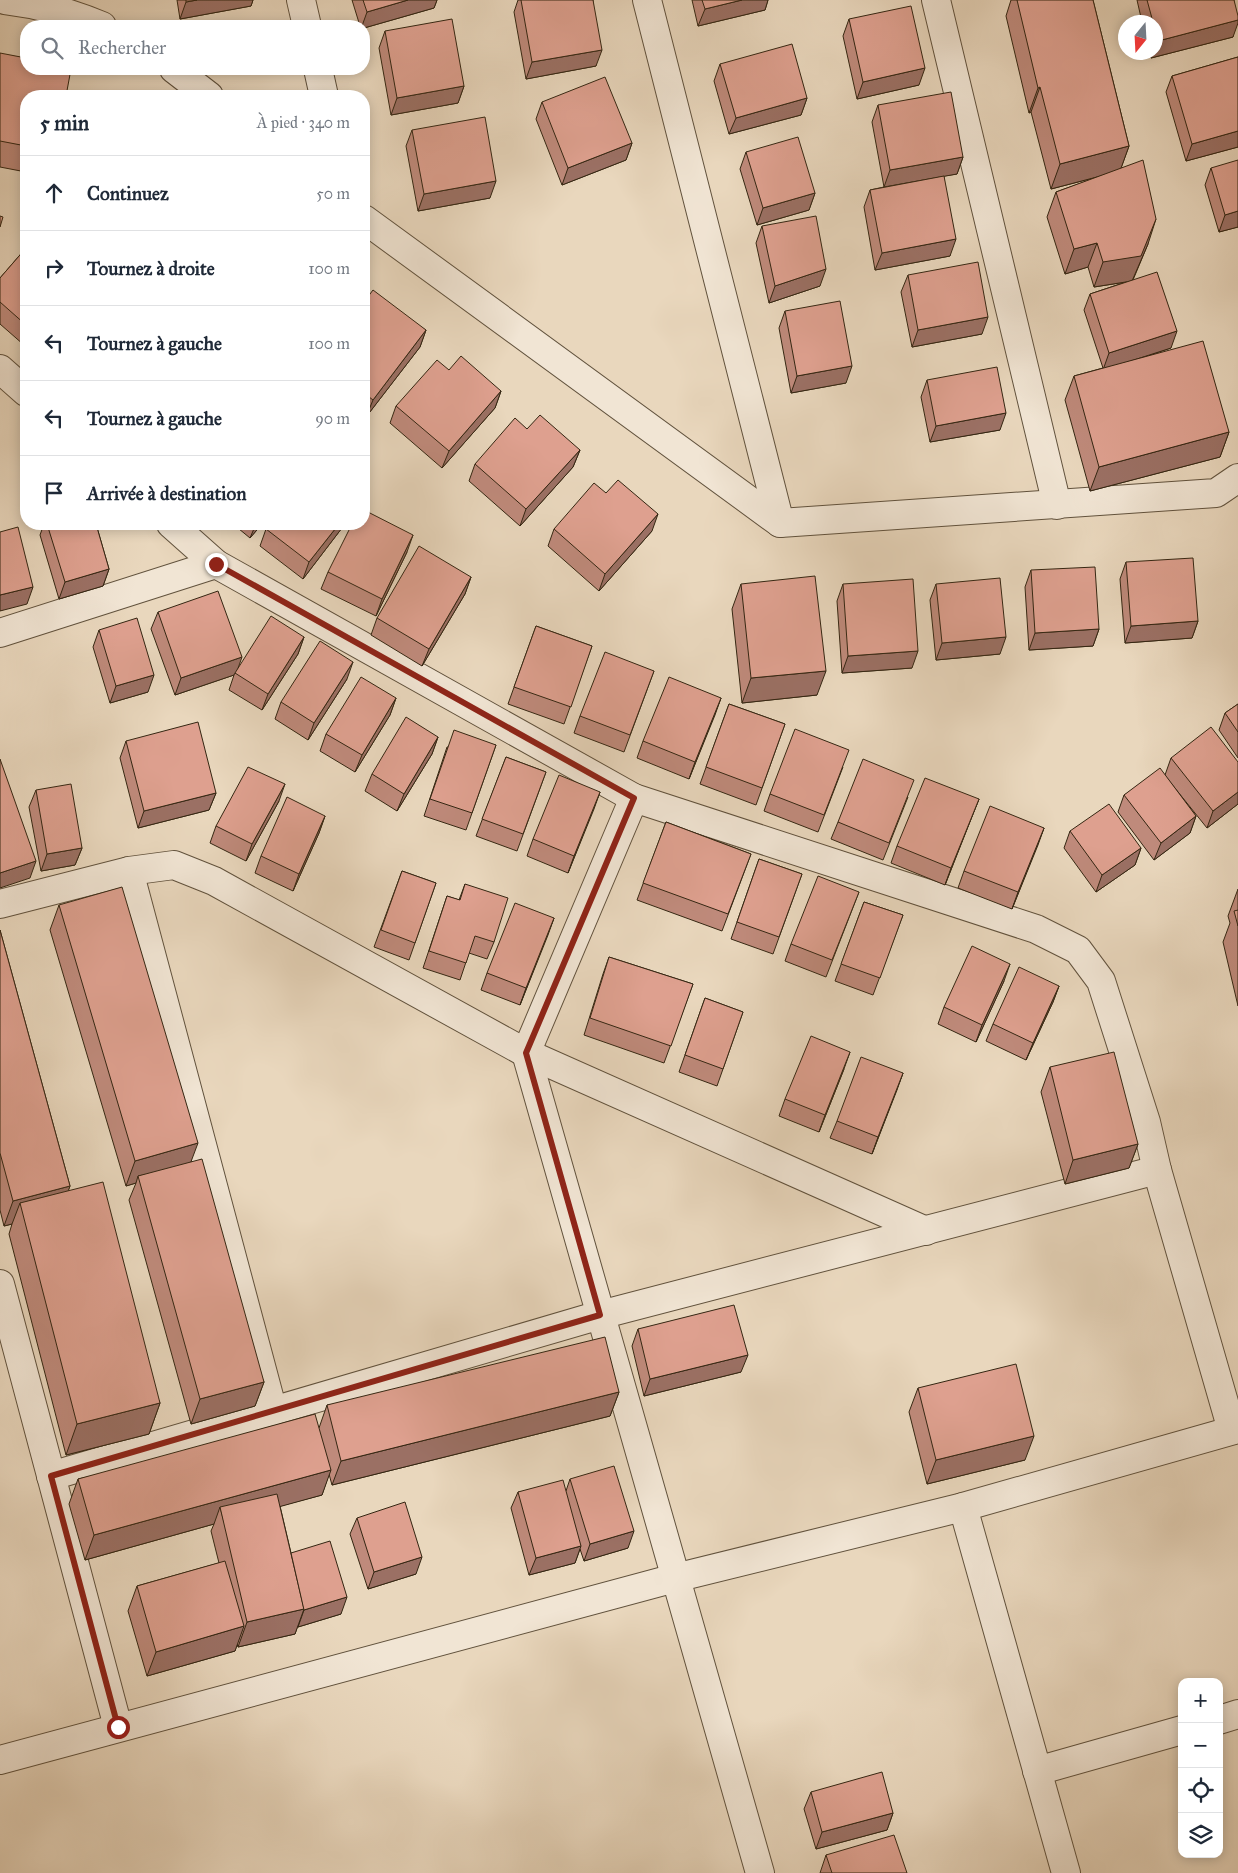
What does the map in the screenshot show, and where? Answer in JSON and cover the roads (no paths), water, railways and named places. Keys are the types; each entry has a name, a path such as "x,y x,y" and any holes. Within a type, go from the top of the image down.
{"street":[{"path":"301,0 306,20"},
{"path":"647,0 780,523"},
{"path":"936,0 1057,505"},
{"path":"19,1 88,20"},
{"path":"182,75 201,90"},
{"path":"319,75 323,90"},
{"path":"370,223 780,523 1216,493 1238,478"},
{"path":"0,369 20,387"},
{"path":"0,1760 675,1578 963,1508 1235,1430 1157,1170 1146,1122 1101,981 1078,950 1036,929 634,798 216,564 178,530"},
{"path":"0,633 216,564"},
{"path":"634,798 526,1053 760,1873"},
{"path":"0,904 128,871 174,865 214,882 526,1053 926,1231"},
{"path":"128,871 273,1411"},
{"path":"51,1476 600,1315 1157,1170"},
{"path":"0,1284 118,1727"},
{"path":"963,1508 1066,1873"},
{"path":"1223,1719 1238,1714"},
{"path":"1037,1770 1178,1731"}]}
